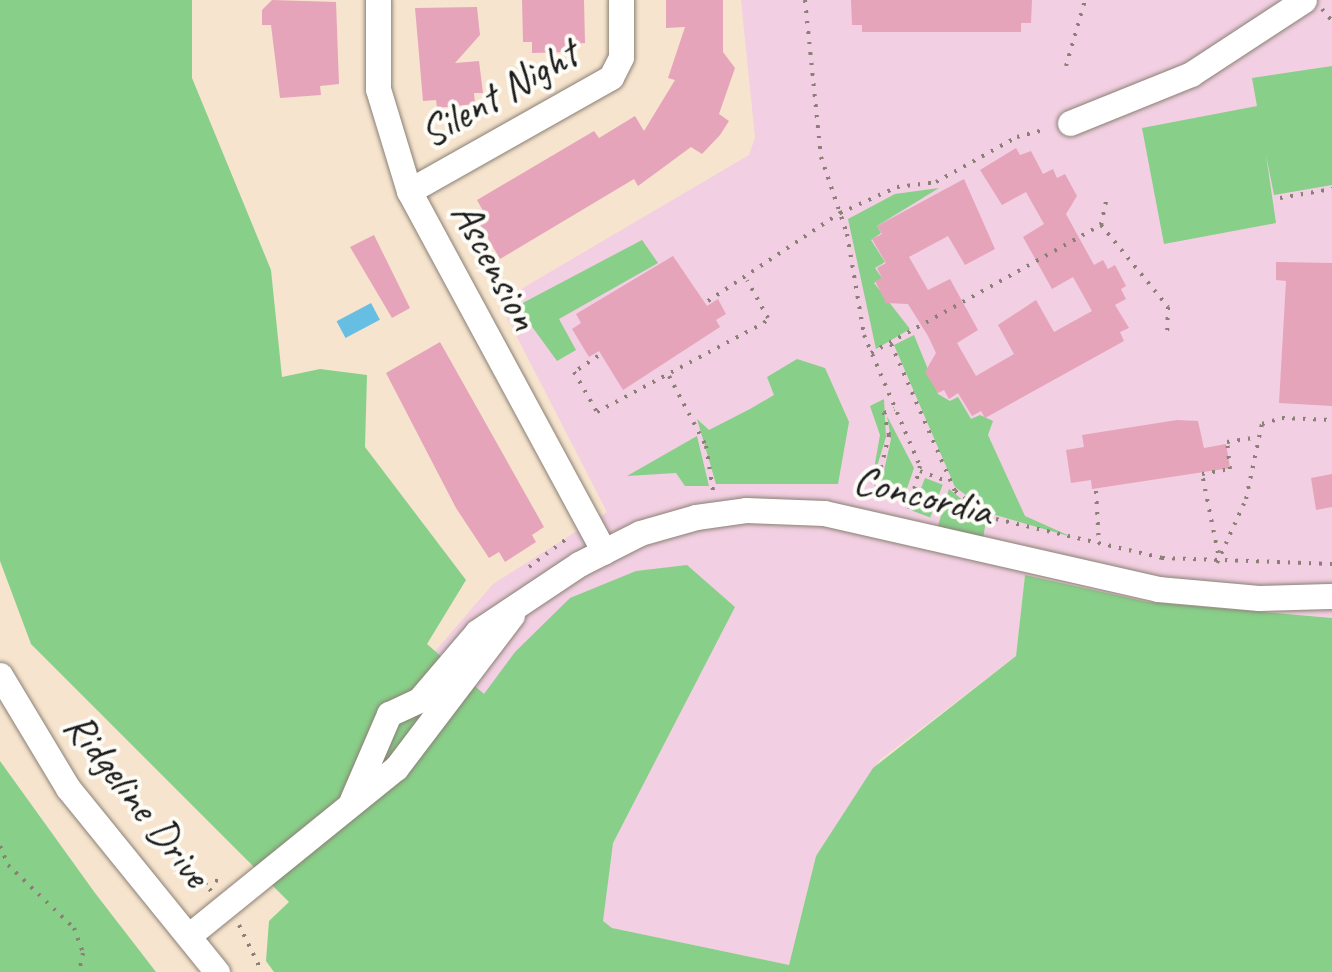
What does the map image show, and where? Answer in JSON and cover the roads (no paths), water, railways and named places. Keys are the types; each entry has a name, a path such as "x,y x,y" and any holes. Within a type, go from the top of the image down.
{"street":[{"name":"Ascension","path":"378,0 378,89 409,191 604,552"},
{"name":"Silent Night","path":"409,191 611,77 621,57 621,0"},
{"path":"1070,123 1191,74 1304,0"},
{"name":"Concordia","path":"352,800 389,714 418,700 476,632 604,552 696,518 746,510 824,513 1158,589 1259,598 1332,596"},
{"name":"Concordia","path":"192,934 396,768 426,733 515,609"},
{"name":"Ridgeline Drive","path":"0,675 68,788 192,934 217,972"}],"water":[{"path":"371,303 380,320 345,338 337,321"}]}
